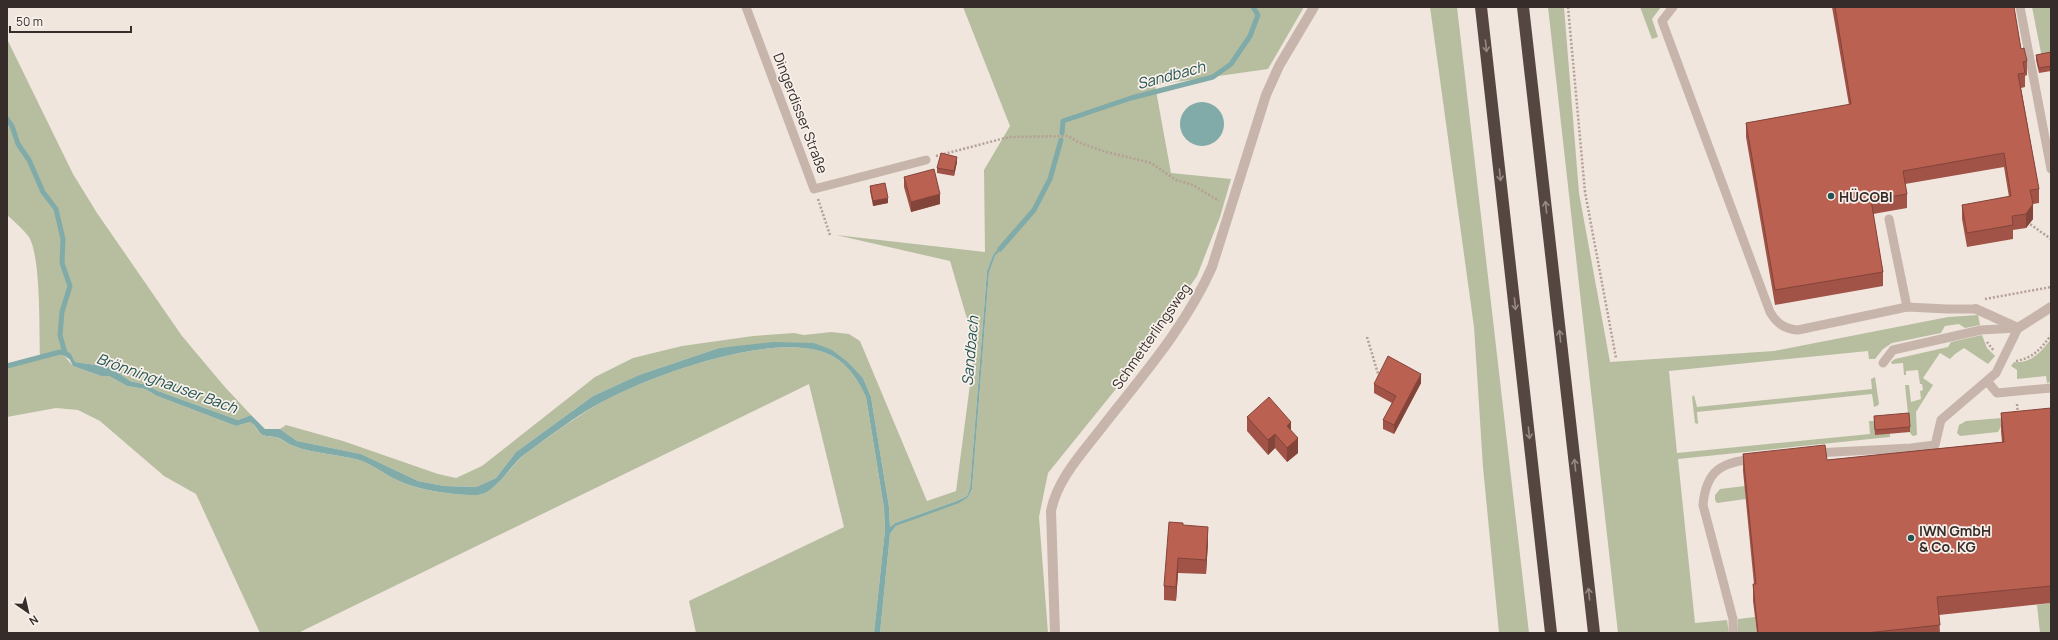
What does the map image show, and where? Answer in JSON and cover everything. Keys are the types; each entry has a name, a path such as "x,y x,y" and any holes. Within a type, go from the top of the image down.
{"highway":[{"path":"1481,7 1551,633"},
{"path":"1524,7 1594,633"}],"street":[{"name":"Schmetterlingsweg","path":"1055,633 1051,511 1053,497 1070,470 1192,307 1212,267 1229,208 1266,95 1279,66 1314,7"},
{"path":"1976,309 2018,328 2051,308"}],"lane":[{"name":"Dingerdisser Straße","path":"746,7 814,189 926,160"},
{"path":"1673,7 1662,21 1770,312 1775,320 1790,329 1798,330 1907,307 1947,310 1976,309"},
{"path":"2020,7 2051,170"},
{"path":"1889,219 1907,307"},
{"path":"1802,454 1911,448 1935,445 1941,420 1996,373 2018,328 1981,330 1893,350 1883,363"},
{"path":"1987,381 1997,393 2051,388"},
{"path":"1733,633 1732,620 1704,505 1704,488 1711,475 1725,465 1742,460 1764,458"}],"path":[{"path":"1568,7 1585,192 1616,358"},
{"path":"926,160 1009,137 1068,136 1078,142 1097,149 1151,163 1176,180 1193,185 1229,208"},
{"path":"814,189 830,234"},
{"path":"2026,221 2051,239"},
{"path":"1367,337 1380,379"},
{"path":"2015,391 2019,421"}],"green space":[{"path":"963,7 1304,7 1268,69 1155,85 1171,173 1231,179 1220,217 1197,276 1128,374 1048,473 1039,517 1048,633 880,633 890,534 896,526 968,497 972,489 989,271 995,256 1004,245 993,255 987,271 970,488 967,496 895,523 890,527 889,507 871,397 863,378 849,363 814,343 719,348 639,375 593,396 516,452 496,478 476,487 444,486 418,481 361,454 297,441 280,429 286,425 343,441 438,474 456,478 482,466 595,377 633,358 682,346 753,336 794,333 804,335 831,332 849,334 860,341 927,501 956,491 975,346 950,261 836,235 985,252 984,170 1010,126"},
{"path":"1430,7 1457,7 1529,633 1499,633 1483,467 1474,327"},
{"path":"1548,7 1564,7 1579,193 1610,362 1774,351 1948,317 1978,315 1980,325 1965,328 1959,324 1945,326 1941,333 1892,343 1883,349 1875,359 1869,359 1868,351 1669,371 1677,453 1870,434 1869,421 1874,421 1890,434 1890,437 1678,459 1695,623 1727,620 1729,633 1618,633"},
{"path":"1640,7 1661,7 1652,19 1658,37 1652,39"},
{"path":"2032,7 2051,7 2051,57 2042,58"},
{"path":"7,39 73,174 97,213 182,336 224,386 251,415 238,420 158,391 147,385 130,381 110,367 75,362 61,352 73,366 101,376 109,376 127,386 145,389 157,396 236,426 250,422 263,435 277,438 302,449 359,460 394,479 416,487 437,492 478,495 491,489 525,454 571,421 600,403 649,381 679,369 712,359 745,352 776,348 805,348 828,354 835,357 851,372 866,397 884,508 885,530 874,633 696,633 689,601 844,527 809,384 298,633 260,633 196,494 164,476 100,421 78,410 56,408 7,417 7,365 40,356 36,260 33,247 27,234 7,215"},
{"path":"1982,335 1987,348 1995,356 1988,364 1964,348 1950,359 1940,353 1923,378 1933,385 1916,412 1917,435 1913,436 1910,433 1905,385 1909,385 1911,402 1921,399 1920,391 1923,390 1922,384 1920,384 1918,370 1906,371 1906,375 1904,375 1903,363 1892,364 1891,362 1895,359 1948,347 1951,342"},
{"path":"2051,339 2051,382 2047,383 2046,376 2017,379 2017,370 2011,366 2014,362 2026,361 2036,356"},
{"path":"1875,377 1879,404 1874,407 1872,394 1697,412 1698,424 1695,423 1692,397 1694,395 1697,407 1872,389 1871,379"},
{"path":"2001,418 2003,423 1998,432 1960,436 1957,433 1959,425 1966,421"},
{"path":"1745,486 1746,499 1717,503 1715,500 1715,495 1720,489"},
{"path":"2051,603 2051,633 2040,633 2037,605"},
{"path":"1755,617 1757,633 1737,633 1738,619"}],"water":[{"path":"1198,102 1206,102 1211,103 1218,108 1223,115 1223,133 1218,140 1211,145 1198,146 1190,143 1183,136 1180,128 1180,120 1183,112 1190,105"},
{"path":"1003,243 1005,245 995,256 989,272 972,489 968,497 959,503 896,526 890,534 880,633 874,633 885,530 884,508 866,397 851,372 835,357 828,354 805,348 776,348 745,352 712,359 679,369 622,392 581,414 520,458 491,489 478,495 469,495 438,492 416,487 394,479 359,460 302,449 278,438 261,434 250,422 236,426 157,396 145,389 127,386 109,376 101,376 73,366 69,358 60,351 70,353 75,362 110,367 130,381 147,385 158,391 238,420 251,415 265,429 280,429 297,441 361,454 418,481 444,486 476,487 496,478 516,452 593,396 639,375 719,348 774,342 814,343 832,350 849,363 863,378 871,397 889,507 890,527 895,523 967,496 970,488 987,271 993,255"}],"building":[{"path":"1835,7 2014,7 2021,49 2024,48 2027,61 2023,62 2025,73 2018,74 2039,189 2030,190 2033,204 2026,214 2012,216 2013,225 1967,233 1962,205 2011,196 2004,153 1903,171 1907,194 1871,200 1883,272 1775,290 1746,123 1851,104"},
{"path":"2051,52 2051,66 2039,68 2036,55"},
{"path":"941,153 957,157 954,171 937,168"},
{"path":"934,169 940,194 911,202 904,177"},
{"path":"885,183 888,198 873,201 870,186"},
{"path":"1388,356 1421,374 1394,425 1383,420 1396,396 1374,384"},
{"path":"1269,397 1291,422 1287,426 1298,438 1287,448 1275,434 1268,440 1247,417"},
{"name":"IWN GmbH & Co. KG","path":"2051,408 2051,586 1937,597 1940,625 1866,633 1758,633 1753,584 1756,584 1743,454 1825,445 1827,460 2004,442 2001,413"},
{"path":"1909,413 1910,427 1875,430 1874,416"},
{"path":"1169,522 1208,527 1206,560 1178,558 1176,587 1164,586"}],"waterway":[{"name":"Sandbach","path":"1062,133 1063,121 1131,98 1213,77 1231,64 1250,36 1258,15 1253,7"},
{"name":"Brönninghauser Bach","path":"7,119 12,126 18,144 29,160 43,192 56,209 63,239 62,263 70,286 62,312 60,335 65,353 69,356"},
{"name":"Sandbach","path":"1000,249 1034,210 1050,179 1061,140"},
{"path":"7,366 60,352 65,353"}],"place":[{"name":"HÜCOBI","path":"1831,196"},
{"name":"IWN GmbH & Co. KG","path":"1911,538"}]}
